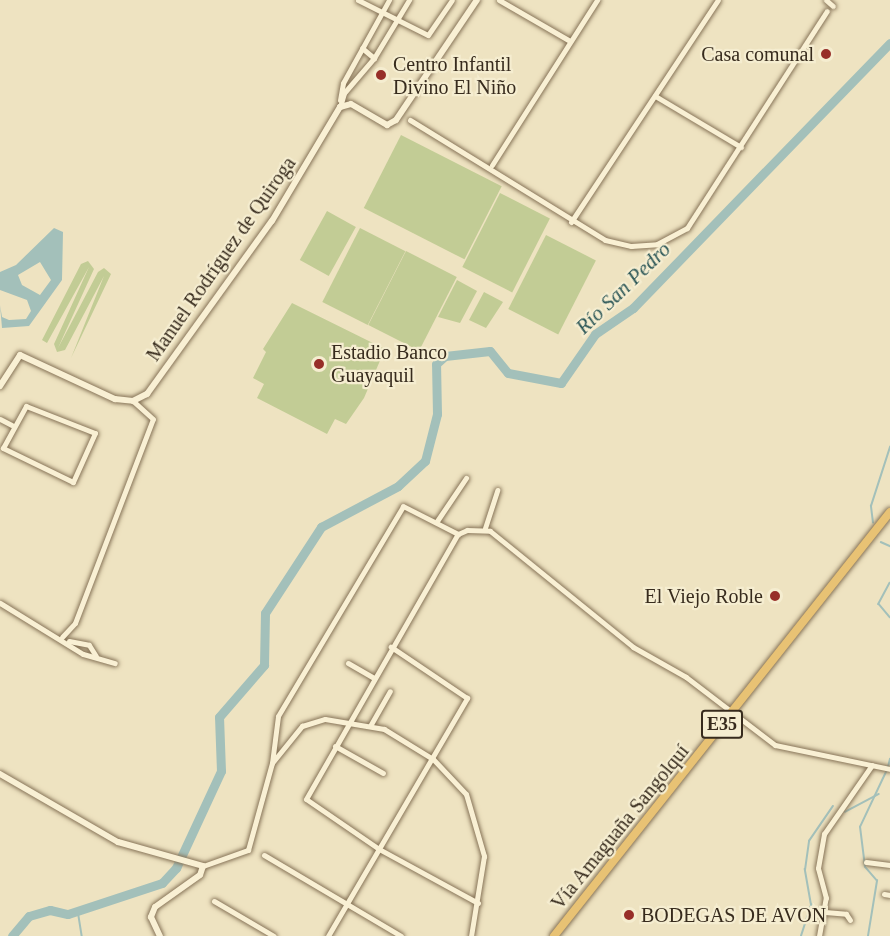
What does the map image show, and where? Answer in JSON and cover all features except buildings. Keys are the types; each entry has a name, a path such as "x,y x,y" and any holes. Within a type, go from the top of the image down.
{"highway":[{"name":"Vía Amaguaña Sangolquí","path":"554,936 890,512"}],"street":[{"path":"358,0 397,21 431,35 452,0"},
{"path":"340,107 343,83 389,0"},
{"path":"340,107 344,93 374,58 409,0"},
{"path":"340,107 351,104 387,124 396,120 477,0"},
{"path":"499,0 570,41"},
{"path":"492,165 597,0"},
{"path":"571,222 718,0"},
{"path":"826,0 833,6"},
{"path":"410,120 492,165 571,222 616,245 643,247 673,238 687,228 827,11"},
{"path":"362,48 374,58"},
{"path":"655,96 741,147"},
{"name":"Manuel Rodríguez de Quiroga","path":"133,401 147,394 272,221 340,107"},
{"path":"0,386 20,355 115,399 133,401 153,419 75,623 62,637"},
{"path":"28,405 96,436 71,482 5,451 3,442 12,425 28,405"},
{"path":"0,419 12,425"},
{"path":"436,521 466,477"},
{"path":"485,528 497,490"},
{"path":"0,774 118,842 162,855 200,865 250,846 272,763 278,716 401,509 409,505 458,534 485,528"},
{"path":"485,528 633,647 733,711 775,745 890,769"},
{"path":"458,534 307,795 308,804 380,849 478,903"},
{"path":"0,603 69,641 89,645 96,656"},
{"path":"69,641 76,651 115,663"},
{"path":"328,936 467,698 392,647"},
{"path":"348,663 374,678"},
{"path":"370,726 390,691"},
{"path":"272,763 302,726 312,721 348,721 370,726 402,738 433,759 462,788 476,821 484,856 471,936"},
{"path":"335,746 383,773"},
{"path":"819,936 825,912 818,868 824,834 874,765"},
{"path":"264,855 401,936"},
{"path":"866,862 890,865"},
{"path":"160,936 151,917 155,907 200,875 200,865"},
{"path":"213,900 274,936"},
{"path":"825,912 846,914 850,920"}],"green space":[{"path":"401,135 502,186 464,259 364,208"},
{"path":"500,193 550,218 512,292 462,267"},
{"path":"327,211 356,227 329,276 300,260"},
{"path":"360,228 405,251 368,325 322,302"},
{"path":"546,235 596,260 558,334 508,309"},
{"path":"406,251 457,277 419,351 368,325"},
{"path":"88,261 94,269 58,348 98,272 104,268 111,274 71,358 104,276 65,350 57,352 54,344 89,267 47,343 42,340 81,264"},
{"path":"457,280 477,291 460,323 438,317"},
{"path":"484,292 503,302 486,328 469,320"},
{"name":"Estadio Banco Guayaquil","path":"292,303 385,349 364,398 346,424 335,419 327,434 257,398 264,384 253,378 266,352 263,349"}],"water":[{"path":"54,228 63,232 62,280 29,326 2,328 0,305 2,317 9,320 26,319 31,311 27,300 0,290 0,272 16,265","holes":["40,262 51,280 40,295 22,285 18,275"]}],"waterway":[{"name":"Río San Pedro","path":"12,936 29,916 50,910 68,914 162,883 176,868 221,771 219,717 264,665 265,613 321,527 398,486 425,461 437,414 436,364 445,356 490,351 508,373 561,383 595,334 633,308 890,43"},
{"path":"873,523 871,506 890,447"},
{"path":"881,542 890,546"},
{"path":"890,583 879,604 890,617"},
{"path":"888,767 890,759"},
{"path":"868,936 877,881 865,867 860,827 886,772"},
{"path":"845,812 879,794"},
{"path":"801,936 811,905 805,870 809,841 833,806"},
{"path":"78,910 82,936"}],"place":[{"name":"Casa comunal","path":"826,54"},
{"name":"Centro Infantil Divino El Niño","path":"381,75"},
{"name":"Estadio Banco Guayaquil","path":"319,364"},
{"name":"El Viejo Roble","path":"775,596"},
{"name":"BODEGAS DE AVON","path":"629,915"}]}
